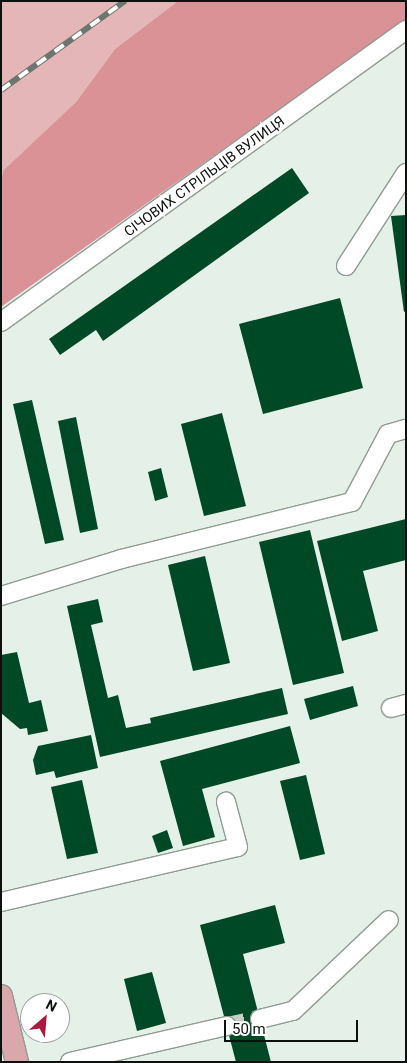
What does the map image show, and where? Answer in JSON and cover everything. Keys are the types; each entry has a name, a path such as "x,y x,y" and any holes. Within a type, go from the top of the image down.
{"main road":[{"path":"1,996 17,1062"}],"street":[{"name":"СІЧОВИХ СТРІЛЬЦІВ ВУЛИЦЯ","path":"1,322 406,30"},
{"path":"346,266 406,173"},
{"path":"1,596 122,559 352,502 388,434 406,429"},
{"path":"1,902 238,847 226,802"},
{"path":"260,1019 294,1011 389,920"},
{"path":"70,1062 226,1026"}],"shaded area":[{"path":"1,1 178,1 115,49 76,102 5,170 1,180"},
{"path":"178,1 406,1 406,19 1,307 1,180 4,170 76,102 115,49"}],"building":[{"path":"292,168 309,193 103,341 96,330 60,355 49,339"},
{"path":"406,215 406,311 404,312 391,216"},
{"path":"340,298 363,388 263,414 239,324"},
{"path":"32,400 64,540 45,544 13,404"},
{"path":"222,413 246,506 204,516 181,424"},
{"path":"76,417 98,529 80,533 58,421"},
{"path":"161,468 168,497 155,501 148,472"},
{"path":"406,519 406,560 363,571 378,631 342,641 317,541"},
{"path":"310,530 344,673 293,685 259,542"},
{"path":"205,556 230,663 193,671 168,565"},
{"path":"98,599 103,622 91,625 108,698 118,695 126,728 151,723 150,718 282,688 288,714 100,757 67,606"},
{"path":"17,652 29,703 41,700 48,731 28,735 27,728 20,729 1,713 1,655"},
{"path":"353,686 358,706 310,720 304,699"},
{"path":"290,726 300,763 202,789 215,837 183,846 160,761"},
{"path":"91,735 98,768 56,778 54,771 36,775 33,760 38,746"},
{"path":"306,775 325,854 300,860 280,781"},
{"path":"82,780 98,853 67,859 51,787"},
{"path":"167,830 173,848 158,853 152,836"},
{"path":"275,905 285,943 243,954 271,1062 236,1062 200,925"},
{"path":"152,972 166,1023 137,1031 124,979"}],"tunnel":[{"path":"227,1026 260,1019"}],"railway":[{"path":"1,90 125,1"}]}
